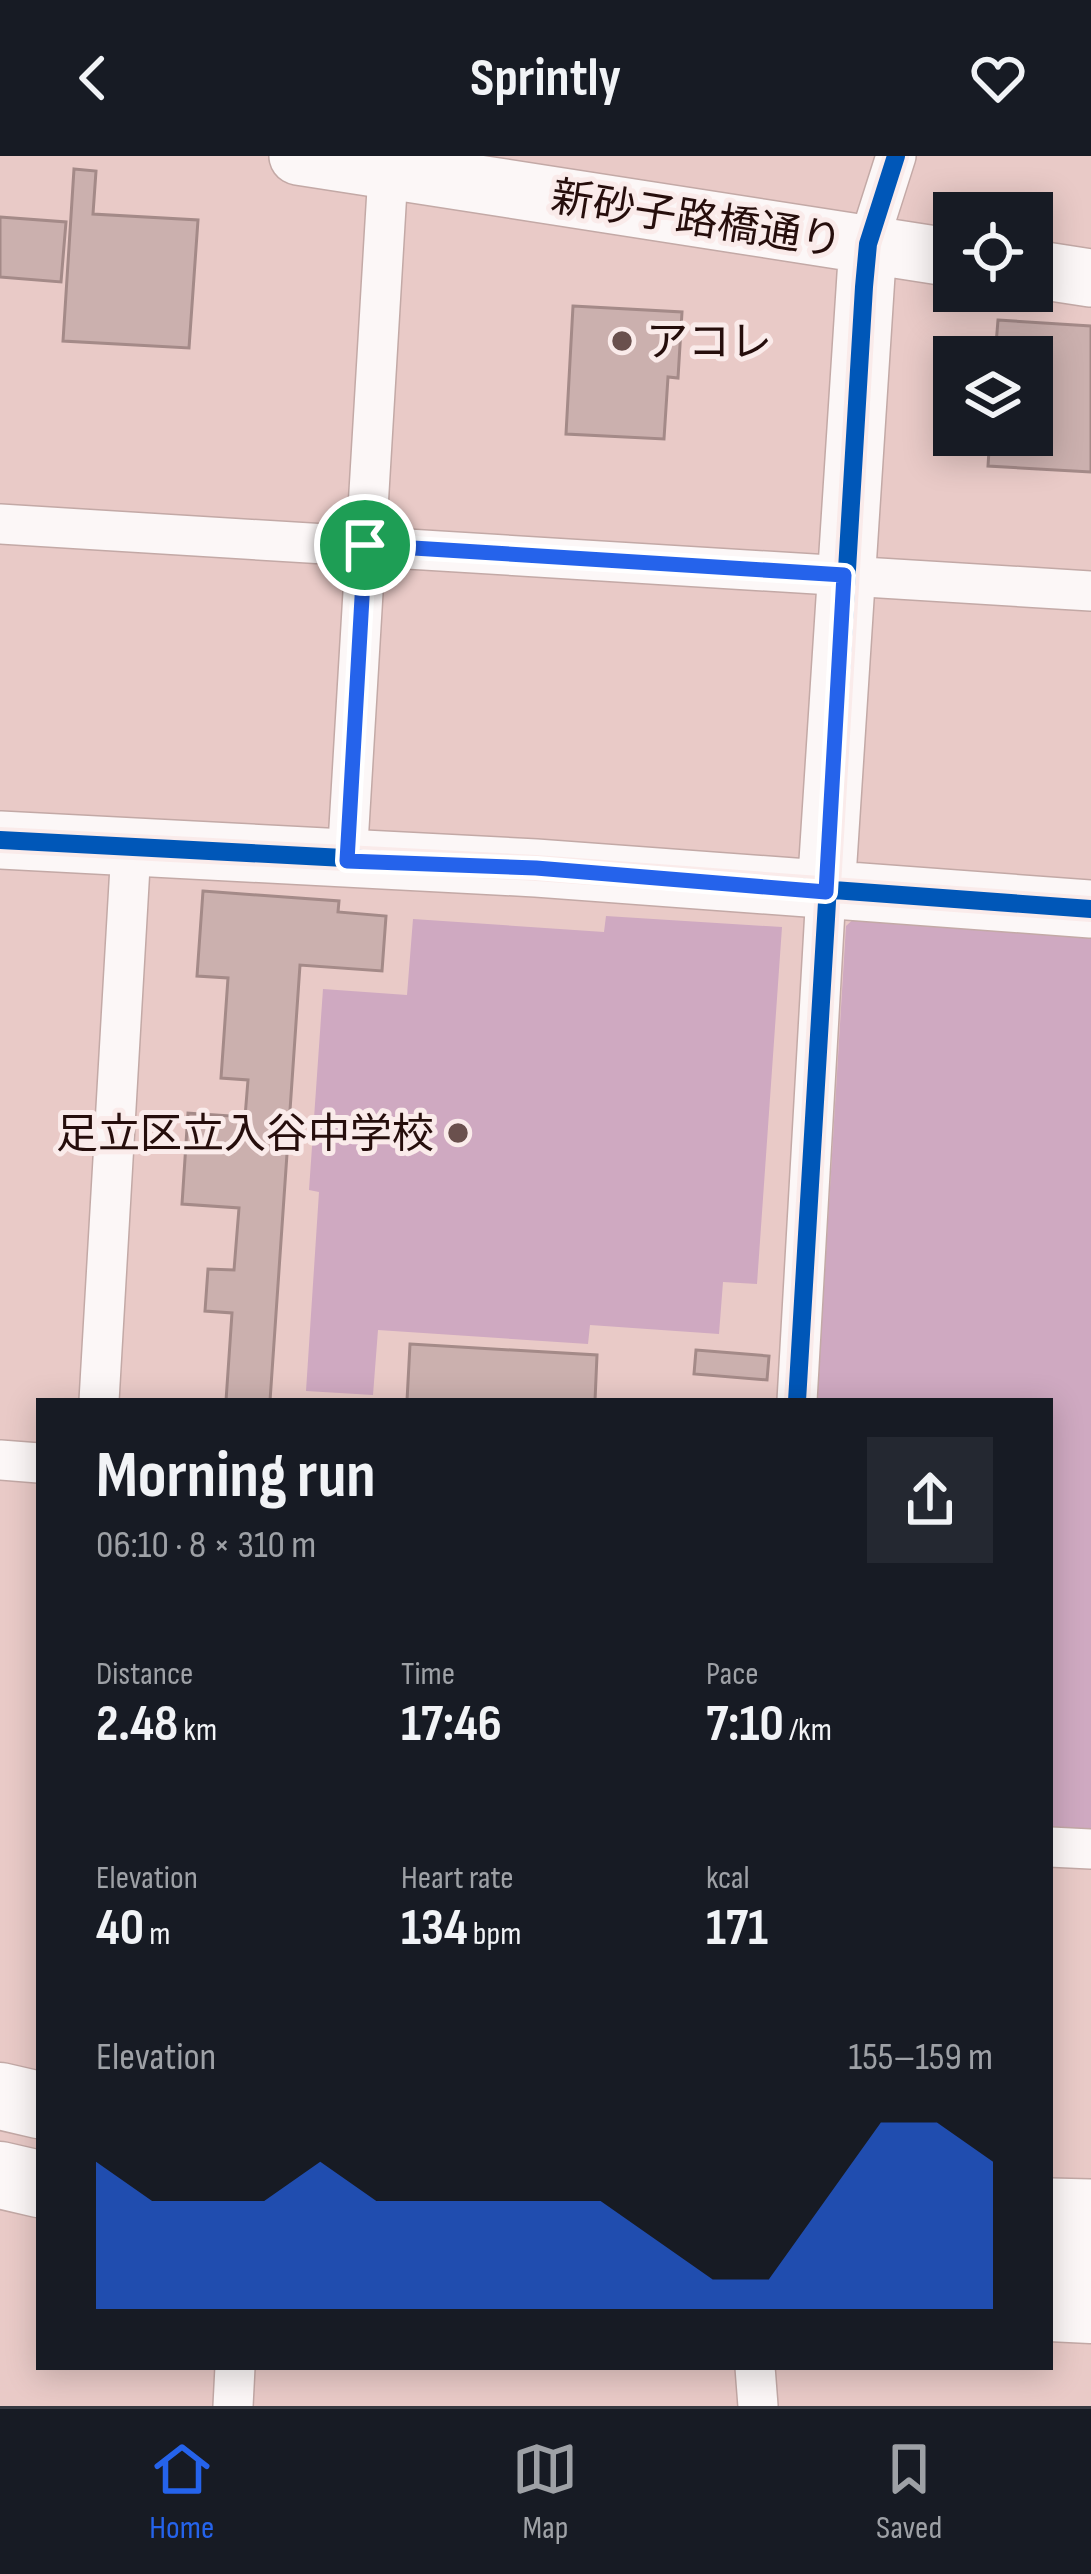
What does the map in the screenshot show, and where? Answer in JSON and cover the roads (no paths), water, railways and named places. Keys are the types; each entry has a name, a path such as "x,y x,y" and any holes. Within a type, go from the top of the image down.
{"highway":[{"path":"0,2096 36,2104"},
{"path":"0,2146 36,2153"},
{"path":"0,2175 36,2183"},
{"path":"1053,2230 1091,2230"},
{"path":"1053,2254 1091,2258"},
{"path":"1053,2283 1091,2285"},
{"path":"1053,2308 1091,2310"}],"street":[{"name":"新砂子路橋通り","path":"298,156 388,163 933,255"},
{"path":"797,1398 844,575 868,244 896,156"},
{"path":"347,861 388,163"},
{"path":"1053,272 1091,278"},
{"path":"0,524 1091,591"},
{"path":"0,840 536,868 1091,909"},
{"path":"99,1398 131,849"},
{"path":"0,1460 36,1463"},
{"path":"1053,1846 1091,1849"},
{"path":"0,2076 36,2084"},
{"path":"0,2200 36,2208"},
{"path":"1053,2207 1091,2208"},
{"path":"1053,2334 1091,2335"},
{"path":"232,2406 235,2370"},
{"path":"755,2370 758,2406"}],"place":[{"name":"アコレ","path":"622,341"},
{"name":"足立区立入谷中学校","path":"458,1133"}]}
